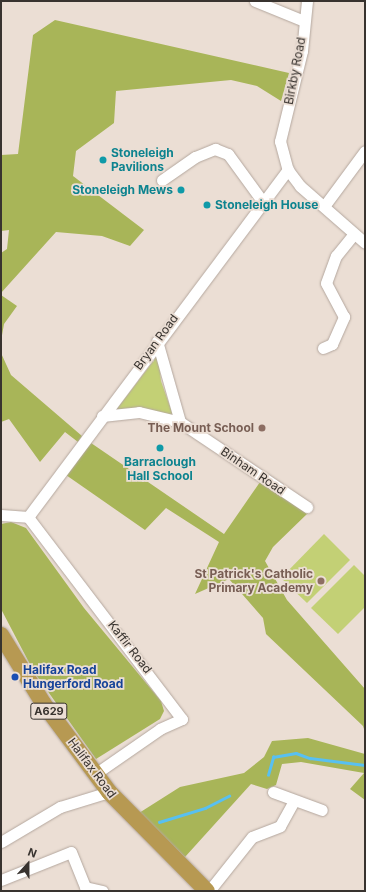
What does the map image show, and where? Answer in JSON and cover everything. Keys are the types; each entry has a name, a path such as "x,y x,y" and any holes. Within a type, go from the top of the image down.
{"highway":[{"name":"Halifax Road","path":"1,635 43,703 109,792 168,853 208,891"}],"street":[{"path":"255,1 304,21"},
{"name":"Birkby Road","path":"288,170 280,141 302,51 307,1"},
{"path":"162,180 195,157 215,149 228,154 264,202"},
{"path":"325,205 365,151"},
{"path":"288,170 300,186 325,205 365,243"},
{"name":"Bryan Road","path":"28,517 157,341 288,170"},
{"path":"330,348 344,317 326,283 336,256 354,234"},
{"path":"157,341 180,422"},
{"name":"Binham Road","path":"102,416 139,412 180,422 307,507"},
{"path":"1,515 28,517"},
{"name":"Kaffir Road","path":"28,517 182,719 160,729 95,774"},
{"path":"1,842 60,807 109,792"},
{"path":"273,792 294,801 322,810"},
{"path":"208,891 252,837 280,826 294,801"},
{"path":"1,880 71,852 85,887 103,891"}],"green space":[{"path":"55,20 289,73 281,101 257,86 231,80 116,91 114,123 76,151 73,176 144,230 130,246 102,236 56,232 1,293 1,253 7,249 9,230 1,231 1,155 18,154 33,35"},
{"path":"1,295 17,306 4,324 1,341"},
{"path":"1,353 11,375 82,436 78,442 65,432 40,462 9,419 1,422"},
{"path":"158,355 161,381 173,415 139,409 116,410"},
{"path":"91,443 224,534 260,482 308,513 273,547 265,561 287,600 365,689 365,732 363,726 266,634 263,618 229,579 195,594 219,542 166,508 145,530 66,475"},
{"path":"11,522 26,528 84,608 161,701 164,711 160,719 96,759 34,672 1,609 1,524"},
{"path":"324,534 350,560 307,603 281,578"},
{"path":"354,565 365,576 365,607 338,634 311,608"},
{"path":"308,738 365,754 365,800 350,789 364,773 301,762 282,764 276,785 267,789 251,784 185,857 139,813 180,787 244,773 264,757 272,741"}],"waterway":[{"path":"268,775 273,757 296,753 310,758 365,765"},
{"path":"159,822 205,808 229,796"}],"place":[{"name":"Stoneleigh Pavilions","path":"103,160"},
{"name":"Stoneleigh Mews","path":"181,190"},
{"name":"Stoneleigh House","path":"207,205"},
{"name":"The Mount School","path":"262,428"},
{"name":"Barraclough Hall School","path":"160,448"},
{"name":"St Patrick's Catholic Primary Academy","path":"321,581"},
{"name":"Halifax Road Hungerford Road","path":"15,677"}]}
